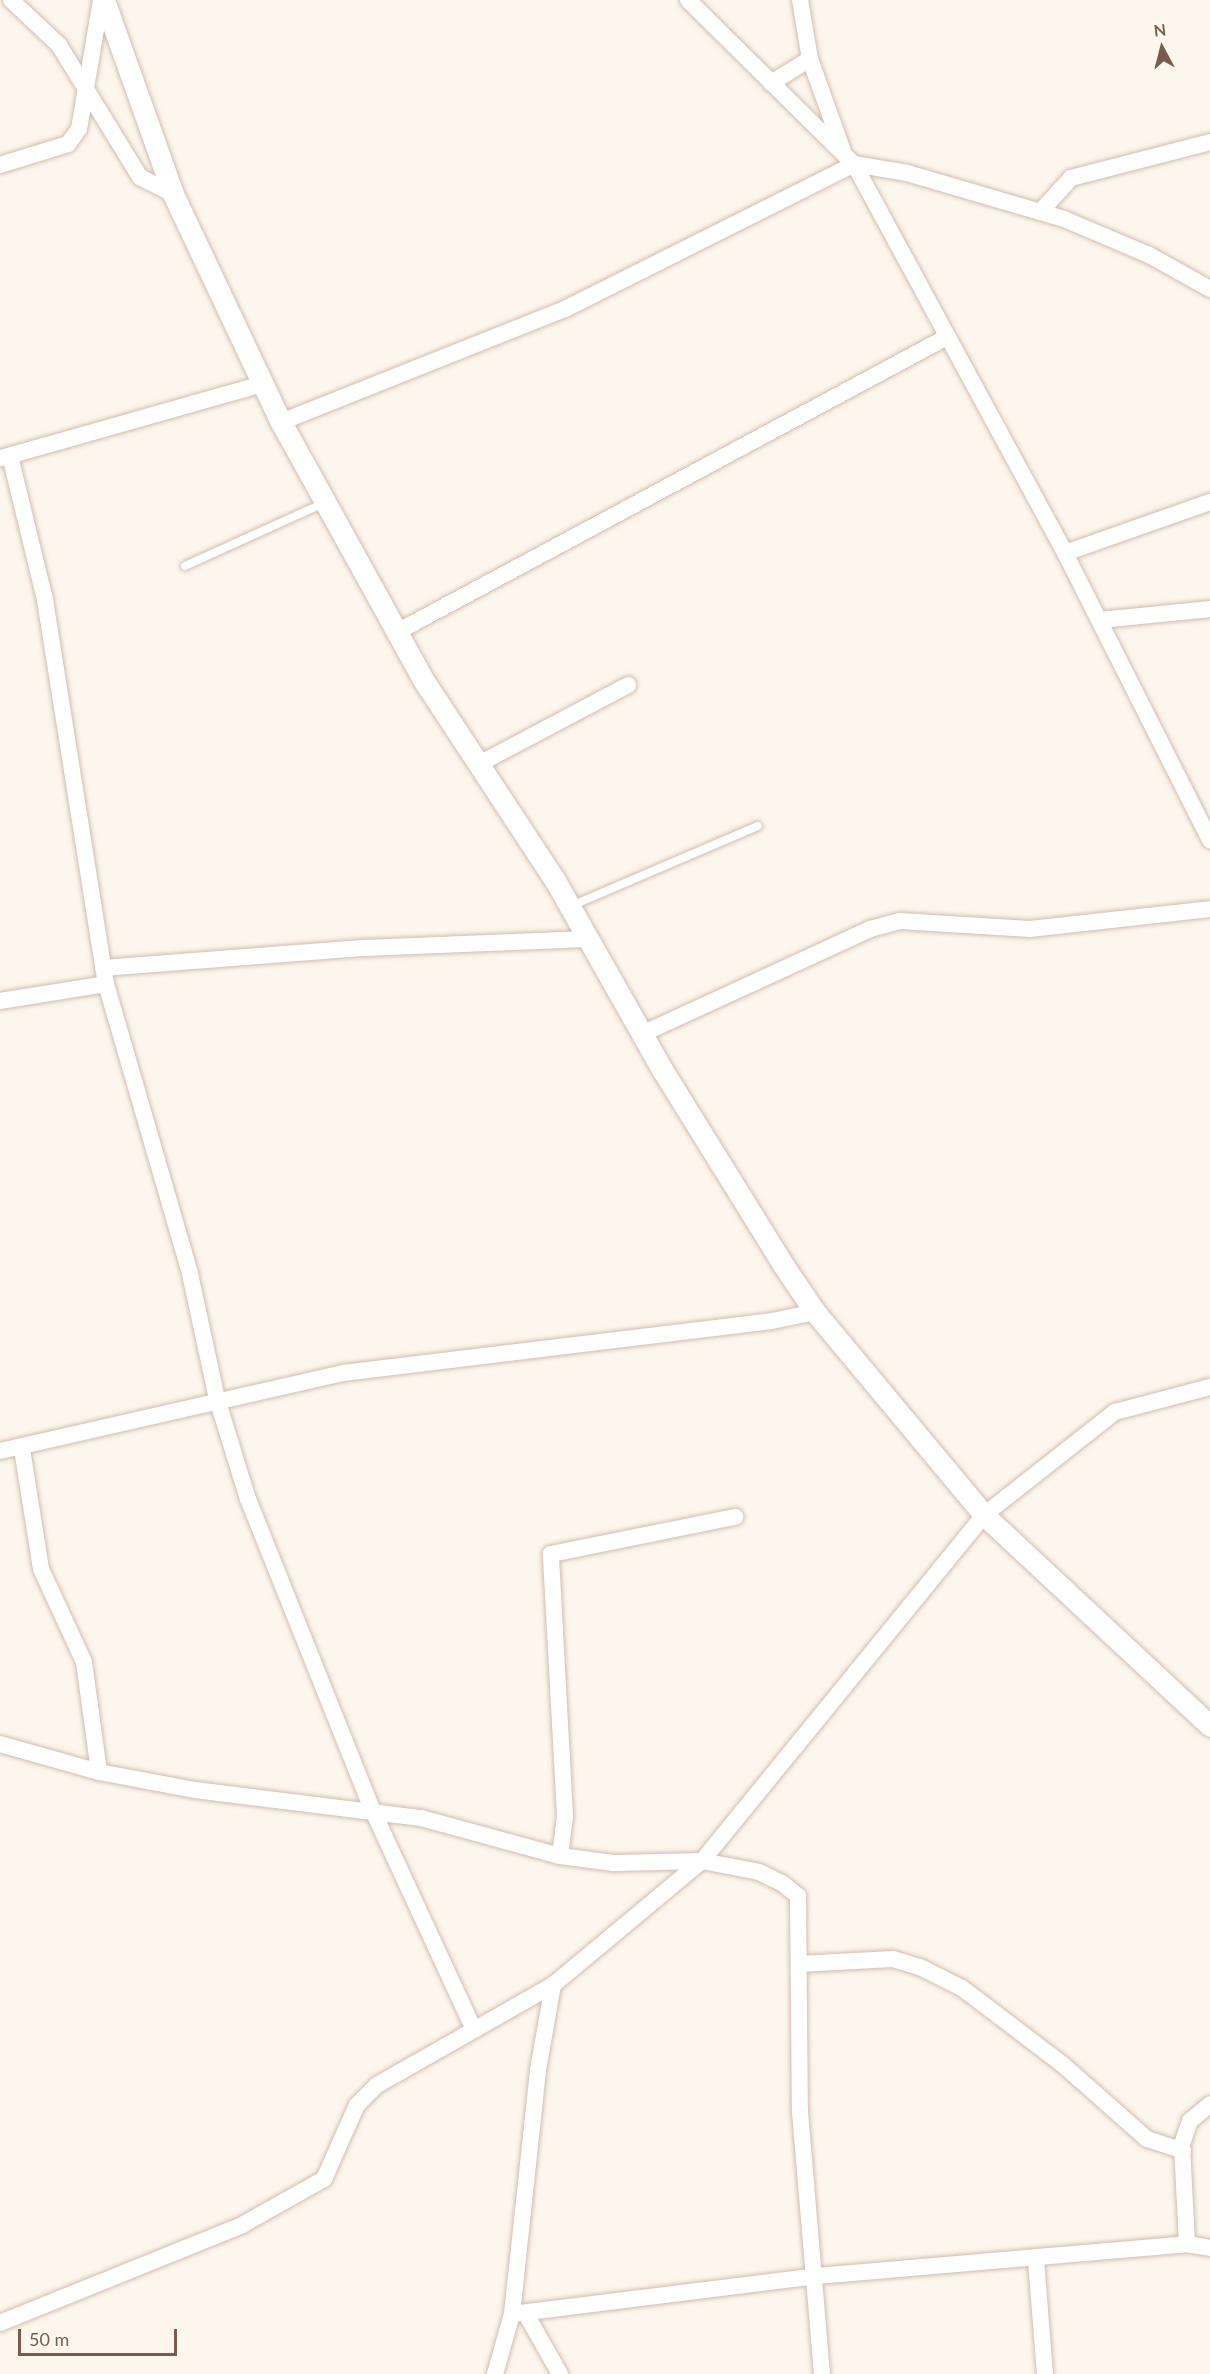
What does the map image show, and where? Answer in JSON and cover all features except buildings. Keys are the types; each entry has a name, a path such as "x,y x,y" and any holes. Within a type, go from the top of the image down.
{"street":[{"path":"11,0 59,45 86,84 140,177 173,194"},
{"path":"0,165 68,144 79,129 102,0"},
{"path":"102,0 173,194 262,384 324,502 397,633 477,765 571,907 642,1034 815,1312 984,1515 1210,1726"},
{"path":"688,0 849,159 907,173 1040,212 1149,255 1210,289"},
{"path":"800,0 810,59 849,159 1065,553 1210,840"},
{"path":"771,83 810,59"},
{"path":"1040,212 1071,178 1210,142"},
{"path":"281,422 565,309 849,159"},
{"path":"397,633 947,337"},
{"path":"262,384 5,457 45,600 104,976 190,1274 218,1399 248,1499 372,1809 474,2030"},
{"path":"1065,553 1210,502"},
{"path":"1100,620 1210,609"},
{"path":"477,765 628,685"},
{"path":"642,1034 870,929 900,921 1030,929 1210,909"},
{"path":"0,1001 104,976 365,948 587,939"},
{"path":"0,1451 22,1449 218,1399 343,1373 772,1322 815,1312"},
{"path":"0,2323 242,2225 300,2196 324,2179 357,2105 377,2085 416,2058 474,2030 553,1985 702,1861 984,1515 1115,1412 1210,1387"},
{"path":"22,1449 41,1569 84,1662 99,1772"},
{"path":"560,1856 565,1816 551,1554 735,1517"},
{"path":"0,1744 99,1772 195,1790 372,1809 560,1856 614,1863 702,1861 759,1872 798,1896 800,2112 817,2276 822,2374"},
{"path":"799,1964 893,1959 920,1967 962,1988 1007,2022 1147,2139 1183,2151"},
{"path":"495,2374 519,2314 538,2070 553,1985"},
{"path":"1187,2244 1183,2151 1190,2121 1210,2104"},
{"path":"519,2314 817,2276 1036,2260 1187,2244 1210,2248"},
{"path":"1036,2260 1045,2374"},
{"path":"519,2314 560,2374"}],"lane":[{"path":"185,566 324,502"},
{"path":"571,907 758,826"}]}
